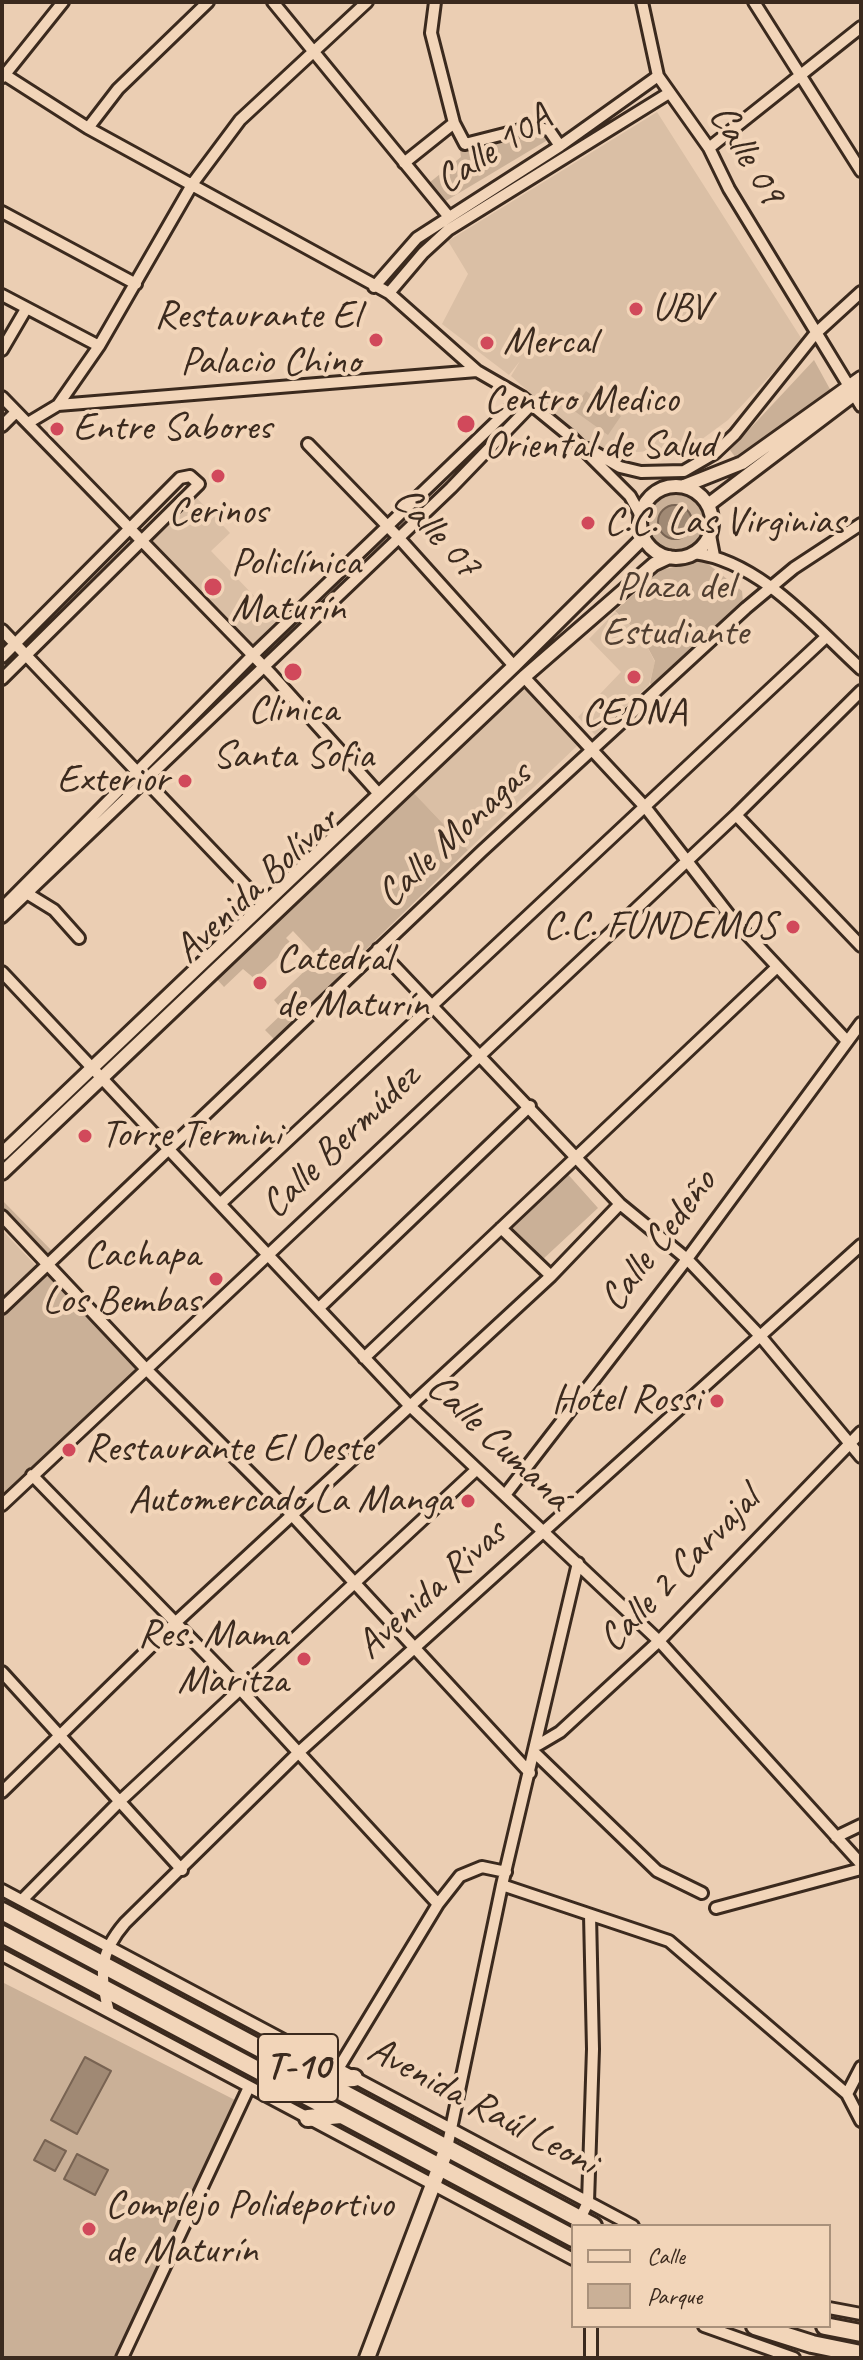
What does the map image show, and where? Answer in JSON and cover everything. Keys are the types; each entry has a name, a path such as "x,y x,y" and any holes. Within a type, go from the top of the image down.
{"highway":[{"name":"Avenida Raúl Leoni","path":"2,1911 587,2222"},
{"name":"Avenida Raúl Leoni","path":"2,1934 571,2237"},
{"name":"T-10","path":"319,2080 354,2078"},
{"name":"T-10","path":"308,2118 341,2115"},
{"path":"831,2327 861,2333"},
{"path":"761,2328 812,2344 861,2354"}],"main road":[{"path":"367,2358 447,2148"}],"street":[{"path":"63,2 3,75 88,128 389,293 477,371 526,401 571,437 630,496 640,514 643,538 658,554 669,557 694,553 714,556 770,587 861,669"},
{"path":"88,128 129,77 208,2"},
{"path":"273,2 449,217"},
{"path":"28,423 58,405 99,346 193,183 240,120 315,54 367,2"},
{"path":"435,2 431,33 454,123 465,144 532,127 549,130 560,146"},
{"name":"Calle 09","path":"642,2 658,76 709,148 729,189 861,406"},
{"path":"754,2 861,171"},
{"path":"709,148 861,27"},
{"name":"Calle 10A","path":"374,287 417,238 560,146 658,76"},
{"name":"Calle 10A","path":"389,293 423,253 448,230 669,93"},
{"path":"404,163 454,123"},
{"path":"2,212 136,284"},
{"path":"571,437 620,467 641,472 684,471 715,453 735,434 815,334 861,292"},
{"path":"2,295 99,346"},
{"path":"2,350 26,309"},
{"path":"58,405 477,371"},
{"path":"708,505 854,390 861,378"},
{"path":"640,514 644,503 661,488 684,486 742,463 854,390"},
{"path":"3,401 131,527 263,665 379,794"},
{"path":"2,908 253,655 526,401"},
{"path":"2,917 398,537 526,401"},
{"path":"2,426 16,412"},
{"name":"Calle 07","path":"308,444 398,537 514,666"},
{"path":"2,657 184,475 199,484 2,679"},
{"path":"684,486 694,490 708,505 714,556"},
{"name":"Calle Monagas","path":"2,1308 378,949 770,587 861,524"},
{"path":"694,553 710,535"},
{"name":"Avenida Bolívar","path":"2,1173 263,904 514,666 643,538"},
{"name":"Avenida Bolívar","path":"2,1154 95,1074 524,677 654,564 669,557"},
{"path":"2,630 263,904"},
{"path":"221,1203 430,1004 646,808 826,637"},
{"path":"524,677 646,808 729,915 847,1041"},
{"name":"Calle Bermúdez","path":"2,1505 686,858 736,815 861,691"},
{"path":"736,815 861,946"},
{"path":"28,894 54,910 79,938"},
{"path":"378,949 620,1204 687,1259 761,1337 861,1457"},
{"path":"364,1358 777,967"},
{"name":"Calle Cumaná","path":"2,972 409,1405 659,1641 861,1866"},
{"name":"Calle Cedeño","path":"505,1495 687,1259 861,1023"},
{"path":"319,1308 530,1106"},
{"path":"2,1792 175,1623 551,1276 620,1204"},
{"path":"2,1216 145,1368 292,1515 530,1773"},
{"path":"501,1228 551,1276"},
{"name":"Avenida Rivas","path":"106,1945 299,1752 861,1245"},
{"name":"Calle 2 Carvajal","path":"537,1750 659,1641 861,1432"},
{"path":"22,1900 120,1801 476,1470"},
{"path":"32,1475 240,1689 438,1904"},
{"path":"447,2148 502,1885 537,1750 578,1563"},
{"path":"2,1672 182,1870"},
{"path":"537,1750 657,1871 702,1893"},
{"path":"836,1837 861,1825"},
{"path":"716,1908 861,1866"},
{"path":"338,2069 438,1904 460,1876 482,1867 506,1872"},
{"path":"502,1885 669,1941 847,2094 861,2121"},
{"name":"Avenida Raúl Leoni","path":"2,1890 629,2224"},
{"path":"587,2222 593,2049 590,1915"},
{"path":"106,1945 103,1988 109,2012"},
{"path":"2,1955 571,2258"},
{"path":"847,2094 861,2067"},
{"path":"122,2358 249,2087"},
{"path":"831,2308 861,2314"},
{"path":"591,2328 591,2358"},
{"path":"710,2328 794,2358"}],"shaded area":[{"name":"UBV","path":"657,112 803,341 728,420 690,448 611,454 578,436 511,376 520,361 509,375 442,324 468,274 448,241"},
{"name":"Policlínica Maturín","path":"194,495 230,533 211,551 279,622 246,655 141,545"},
{"path":"675,505 687,510 692,522 687,534 675,539 663,534 658,522 663,510"},
{"name":"CEDNA","path":"615,612 641,635 655,662 649,685 595,735 578,717 621,672 589,639"},
{"path":"524,688 578,745 468,850 411,790"},
{"path":"2,1230 39,1269 2,1304"},
{"path":"85,2057 111,2071 77,2134 51,2120"},
{"path":"45,2140 66,2151 55,2171 34,2160"},
{"path":"77,2154 108,2170 95,2195 64,2179"}],"green space":[{"path":"530,129 547,132 551,138 444,202 429,183 461,157 460,150"},
{"path":"814,360 831,391 736,458 730,450"},
{"path":"586,391 621,416 608,435 573,410"},
{"path":"674,491 685,493 695,500 702,510 702,532 695,542 685,549 674,551 663,549 653,542 646,532 644,521 646,510 653,500 663,493"},
{"name":"Plaza del Estudiante","path":"703,560 742,591 743,602 654,687 650,683 655,661 641,635 615,611 661,570"},
{"path":"411,790 468,850 274,1039 265,1030 284,1012 274,1000 311,965 317,971 324,964 293,931 286,938 292,944 255,979 243,969 224,987 213,975"},
{"path":"565,1171 598,1208 541,1261 508,1224"},
{"path":"2,1200 57,1256 49,1263 145,1368 2,1504 2,1308 48,1264 2,1216"},
{"name":"Complejo Polideportivo de Maturín","path":"2,1982 235,2100 119,2358 2,2358"}],"place":[{"name":"UBV","path":"636,309"},
{"name":"Restaurante El Palacio Chino","path":"376,340"},
{"name":"Mercal","path":"487,343"},
{"name":"Centro Medico Oriental de Salud","path":"466,424"},
{"name":"Entre Sabores","path":"57,429"},
{"name":"Cerinos","path":"218,476"},
{"name":"C.C. Las Virginias","path":"588,523"},
{"name":"Policlínica Maturín","path":"213,587"},
{"name":"Clinica Santa Sofia","path":"293,672"},
{"name":"CEDNA","path":"634,677"},
{"name":"Exterior","path":"185,781"},
{"name":"C.C. FUNDEMOS","path":"793,927"},
{"name":"Catedral de Maturín","path":"260,983"},
{"name":"Torre Termini","path":"85,1136"},
{"name":"Cachapa Los Bembas","path":"216,1279"},
{"name":"Hotel Rossi","path":"717,1401"},
{"name":"Restaurante El Oeste","path":"69,1450"},
{"name":"Automercado La Manga","path":"468,1501"},
{"name":"Res. Mama Maritza","path":"304,1659"},
{"name":"Complejo Polideportivo de Maturín","path":"89,2229"}]}
